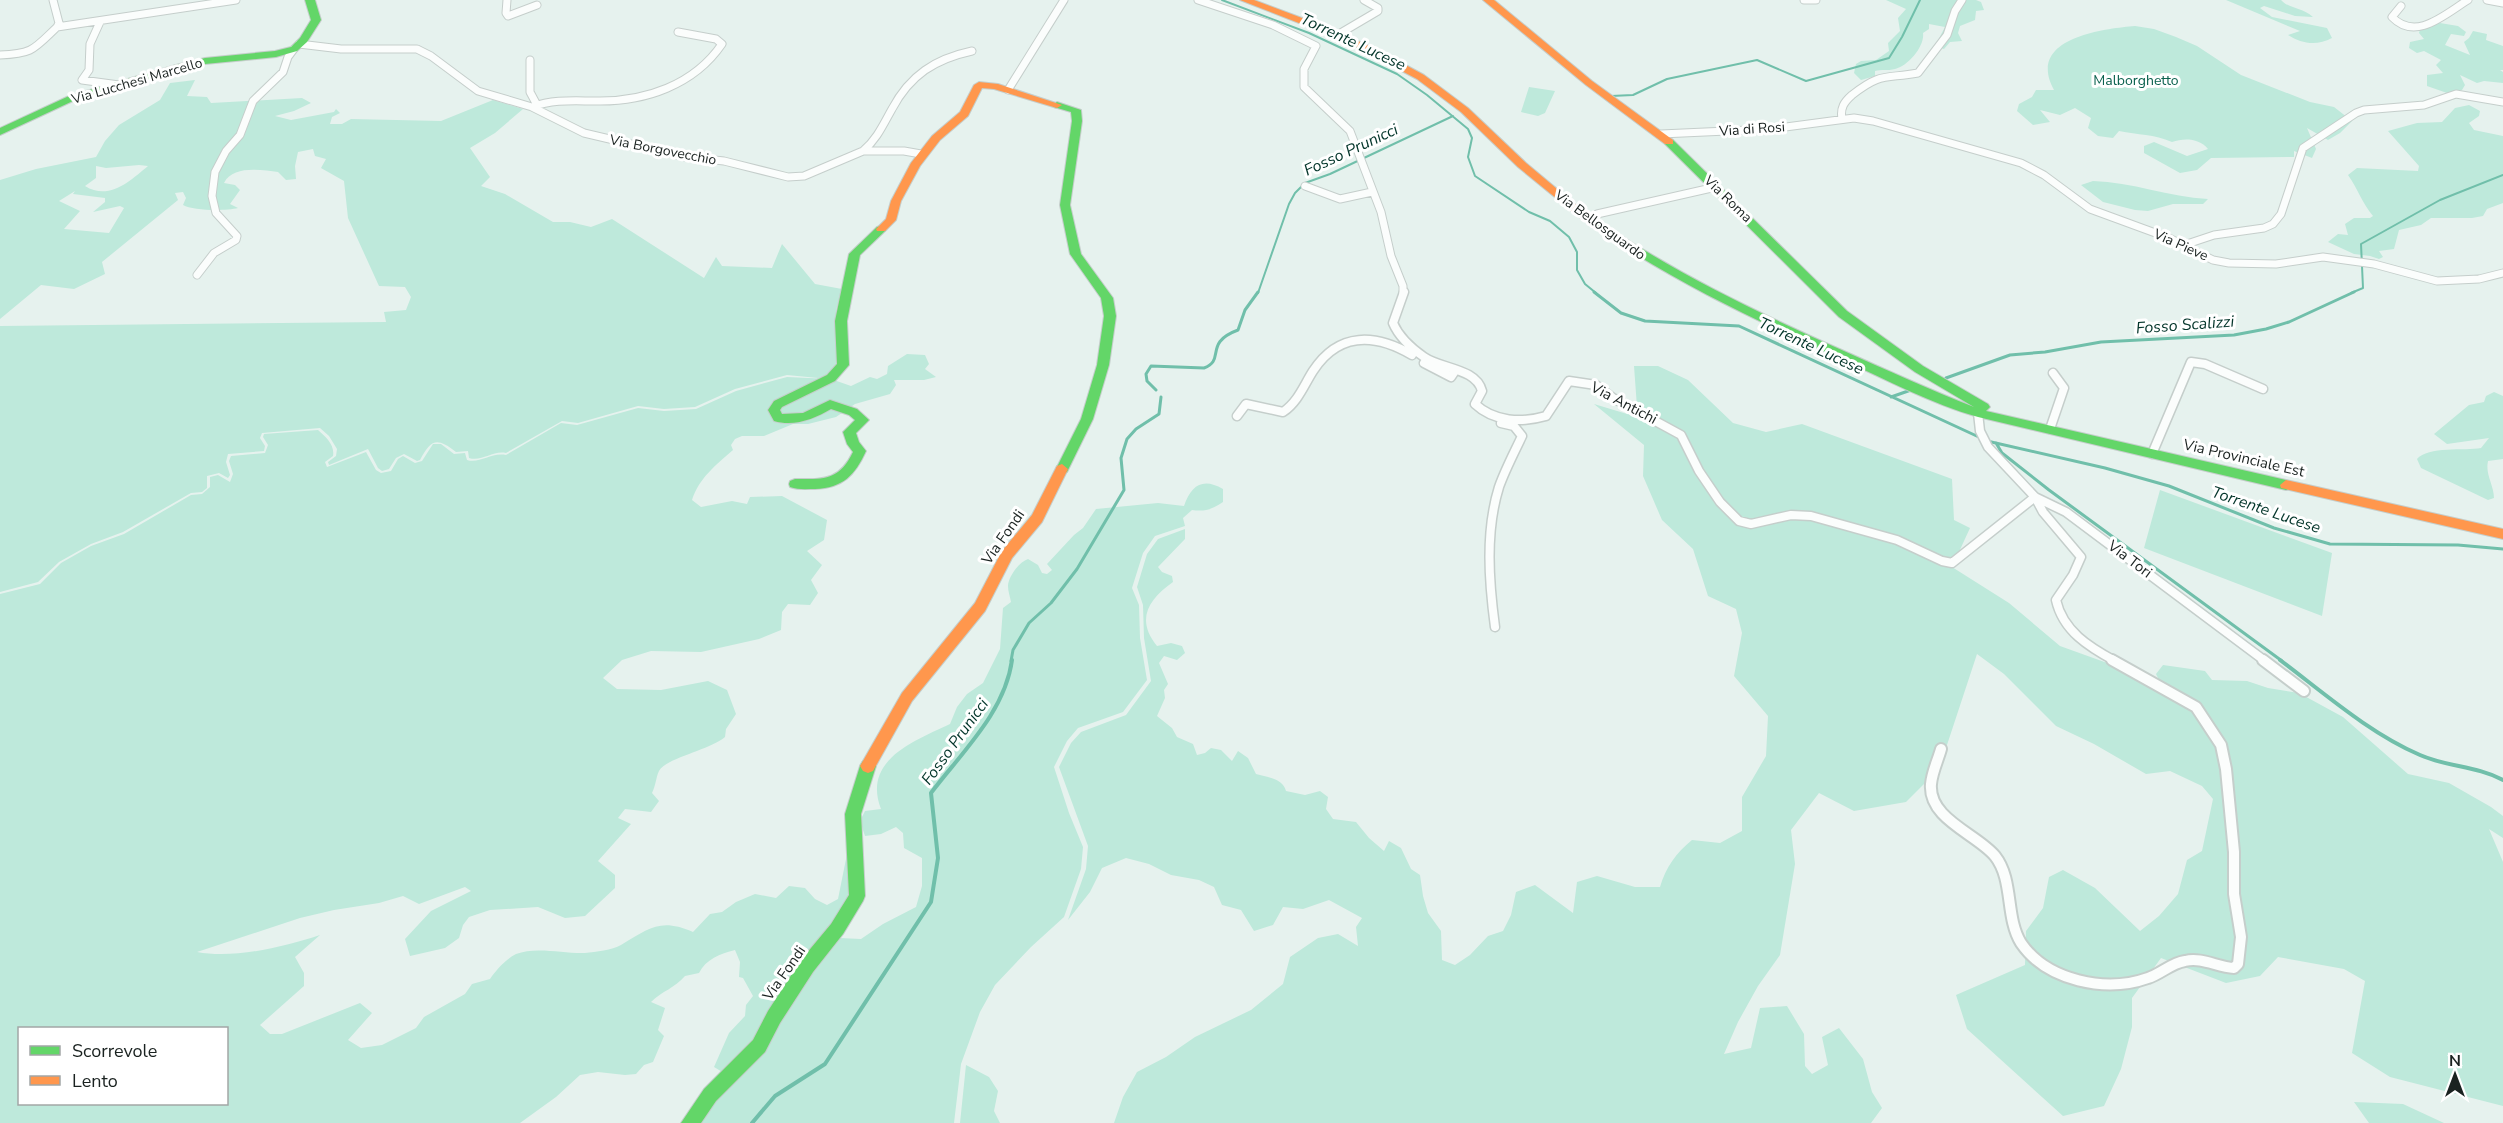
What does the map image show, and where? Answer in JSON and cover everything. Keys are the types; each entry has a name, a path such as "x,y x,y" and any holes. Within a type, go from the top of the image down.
{"street":[{"path":"53,0 59,23 57,27"},
{"path":"0,55 24,54 33,50 53,28 57,27 236,0"},
{"path":"197,275 214,253 236,240 237,236 216,213 212,196 215,172 226,151 240,135 253,101 283,72 288,57 316,20 310,0"},
{"path":"507,0 506,13 508,16 537,5"},
{"path":"795,484 826,484 841,480 852,472 860,451 853,444 849,432 863,420 853,412 830,404 809,417 793,420 778,418 774,410 778,404 831,378 843,365 839,337 840,315 855,254 891,220 891,214 921,154 965,113 977,86 987,84 1008,90 1064,0"},
{"path":"1198,0 1303,38 1316,46 1314,54 1303,66 1304,87 1345,125 1362,157 1372,192 1381,212 1391,256 1403,286 1404,292 1393,323 1395,330 1408,346 1425,358 1473,377 1480,383 1482,391 1475,404 1486,413 1488,419 1514,426 1522,436 1499,489 1493,518 1490,582 1495,627"},
{"name":"Via Bellosguardo","path":"1245,0 1339,34 1397,63 1444,93 1474,117 1522,165 1584,216 1650,261 1736,307 1918,389 1942,390"},
{"path":"1339,34 1378,11 1364,0"},
{"name":"Via Roma","path":"1488,0 1589,83 1661,134 1843,314 1942,390 1966,398"},
{"path":"1804,0 1816,0"},
{"path":"1842,119 1841,112 1845,100 1856,94 1862,87 1878,78 1918,73 1932,50 1944,40 1949,31 1954,8 1962,0"},
{"path":"2401,6 2392,17 2402,27 2414,29 2433,23 2468,0"},
{"path":"2487,0 2503,3"},
{"path":"100,22 90,44 89,70 82,80 119,85"},
{"path":"530,60 530,92 535,106 571,99 622,100 650,93 691,77 705,66 722,44 716,39 678,32"},
{"name":"Via Lucchesi Marcello","path":"0,132 72,98 205,61 276,54 297,46"},
{"name":"Via Borgovecchio","path":"297,46 341,49 417,49 431,56 478,91 535,106 565,125 594,136 687,157 724,161 789,177 804,176 863,151 904,151 921,154"},
{"path":"863,151 880,136 904,88 917,72 952,55 972,51"},
{"name":"Via Fondi","path":"690,1123 710,1095 759,1046 807,966 837,929 857,896 854,814 867,768 907,697 980,607 1007,555 1037,518 1087,419 1103,364 1110,316 1107,298 1076,254 1065,205 1077,121 1076,110 1008,90"},
{"path":"2184,245 2214,235 2264,228 2273,224 2281,214 2303,148 2356,113 2364,110 2424,105 2456,94 2503,102"},
{"name":"Via di Rosi","path":"1661,134 1771,129 1842,119"},
{"name":"Via Pieve","path":"1842,119 1873,120 1914,134 2021,163 2044,175 2090,209 2184,245 2207,257 2229,263 2276,264 2323,257 2374,264 2437,281 2480,279 2503,273"},
{"path":"1305,186 1341,199 1372,192"},
{"path":"1597,214 1716,187"},
{"path":"1237,416 1246,405 1283,412 1290,408 1316,365 1328,353 1361,338 1390,343 1446,376 1451,376 1455,371"},
{"path":"2152,454 2191,362 2205,364 2264,389"},
{"path":"2050,429 2064,388 2054,373"},
{"name":"Via Antichi","path":"1486,413 1507,418 1539,419 1546,416 1569,381 1596,385 1613,399 1681,435 1699,471 1720,502 1739,521 1751,524 1791,515 1811,516 1897,540 1942,561 1952,563 2035,497"},
{"path":"1942,390 1978,413"},
{"path":"1966,398 1978,413"},
{"path":"1966,398 2013,420"},
{"name":"Via Provinciale Est","path":"1978,413 2503,534"},
{"name":"Via Tori","path":"1978,413 1980,430 1988,447 2035,497 2066,512 2304,691"},
{"path":"1941,749 1931,786 1933,800 1954,824 1998,859 2019,940 2035,961 2053,973 2082,981 2108,983 2148,978 2174,963 2190,960 2212,962 2226,968 2234,968 2238,964 2241,938 2234,894 2234,852 2227,778 2221,745 2196,707 2091,648 2075,636 2058,611 2056,600 2073,575 2081,557 2043,512 2035,497"}],"green space":[{"path":"1886,0 1976,0 1981,2 1984,10 1976,11 1975,20 1960,26 1958,33 1962,41 1950,42 1944,49 1935,46 1945,27 1929,24 1929,29 1923,33 1921,44 1915,55 1905,64 1895,69 1875,71 1875,76 1861,80 1854,73 1856,64 1861,61 1876,60 1889,51 1888,43 1900,31 1898,18 1906,9"},
{"path":"2226,0 2281,0 2313,17 2295,16 2264,6 2260,8 2272,17 2327,28 2332,38 2315,43 2299,40 2288,35 2300,31"},
{"path":"2440,23 2458,26 2466,32 2464,36 2451,34 2445,45 2470,55 2464,42 2473,31 2487,34 2486,40 2503,46 2503,70 2500,70 2503,72 2503,83 2484,81 2477,83 2460,75 2465,85 2462,90 2447,93 2427,86 2427,75 2443,73 2436,65 2441,60 2424,51 2417,53 2409,48 2410,42 2424,39 2419,33 2421,25"},
{"name":"Malborghetto","path":"2135,26 2154,29 2197,46 2241,75 2310,102 2334,107 2352,121 2340,133 2328,140 2307,128 2316,149 2312,158 2294,151 2294,157 2211,158 2197,170 2180,173 2144,153 2144,146 2154,142 2187,156 2208,149 2204,145 2191,140 2172,142 2152,136 2119,131 2113,138 2098,136 2088,128 2091,118 2075,108 2060,115 2040,110 2050,122 2033,125 2017,111 2019,104 2032,97 2036,90 2054,90 2048,73 2050,59 2058,48 2087,34"},
{"path":"195,80 187,96 207,97 211,103 302,98 311,103 275,116 291,120 334,112 336,109 340,113 332,117 330,124 342,124 351,119 441,121 493,100 523,109 495,133 470,148 490,177 481,186 505,194 553,222 570,222 591,227 612,219 704,278 716,257 722,266 772,268 782,244 815,284 842,289 836,310 838,366 827,376 818,378 787,375 735,389 695,407 664,409 638,406 578,423 562,421 506,453 474,459 469,458 468,451 456,452 444,444 435,442 420,460 417,461 404,454 396,458 389,469 382,471 368,449 329,465 328,462 336,456 337,449 329,436 320,428 262,433 260,438 265,446 264,451 228,454 226,462 230,475 228,478 219,473 207,476 207,488 202,492 191,493 123,532 91,544 59,562 38,582 0,592 0,326 386,322 384,312 406,310 411,297 405,287 379,286 348,218 344,181 321,168 326,159 315,156 313,149 298,152 295,166 296,179 286,180 278,172 256,170 241,171 228,177 224,183 235,185 240,190 230,204 238,208 210,210 188,207 183,205 186,198 183,192 175,193 178,200 102,262 105,274 74,289 41,285 0,319 0,180 36,169 96,157 105,141 119,125 160,100 170,83","holes":["96,166 106,168 148,166 119,187 102,191 85,186 96,178","75,191 73,194 105,198 105,202 93,212 120,206 124,208 109,233 64,229 80,211 59,201"]},
{"path":"1529,87 1555,91 1545,113 1538,116 1521,112"},
{"path":"2469,105 2480,111 2479,116 2469,123 2474,130 2503,136 2503,203 2487,209 2483,216 2431,218 2421,225 2399,230 2394,249 2379,251 2383,257 2379,259 2354,254 2328,242 2338,234 2348,235 2345,224 2354,218 2373,216 2348,175 2357,168 2418,171 2419,166 2388,131 2417,123 2442,122 2455,108"},
{"path":"2093,181 2208,199 2203,204 2173,204 2148,211 2135,210 2103,202 2081,185"},
{"path":"907,354 925,355 929,364 925,369 936,377 924,380 894,380 896,385 890,394 855,404 836,417 808,424 793,424 764,436 742,436 735,439 731,445 733,450 709,472 695,492 692,500 701,507 732,501 747,504 750,497 782,496 827,520 824,540 807,551 822,565 811,580 818,593 810,605 788,604 782,612 781,630 759,639 701,652 651,651 622,660 603,678 617,689 661,690 708,681 727,690 736,714 726,729 725,737 718,742 663,766 659,771 652,793 659,801 651,812 625,809 618,818 631,824 598,861 615,875 615,888 585,916 565,918 538,907 490,910 469,917 463,925 459,938 445,948 410,956 405,939 431,911 471,891 465,887 419,904 403,896 379,903 300,918 197,952 227,954 259,951 320,935 295,957 304,973 304,986 260,1025 270,1034 282,1034 360,1003 372,1013 348,1040 361,1048 382,1045 416,1028 424,1017 465,994 472,984 490,979 516,954 541,950 577,953 604,951 663,925 693,932 710,914 722,912 736,902 755,894 776,898 789,886 805,888 815,899 827,905 838,899 847,854 860,851 840,938 861,939 883,924 916,907 922,886 922,858 904,848 903,833 896,827 881,834 865,836 860,821 865,811 881,809 877,792 879,777 885,765 907,745 950,724 957,707 967,694 983,683 1000,649 1003,608 1011,602 1008,586 1015,570 1028,559 1038,565 1042,573 1047,574 1052,570 1047,564 1083,528 1096,509 1158,503 1184,506 1194,488 1204,484 1216,485 1223,489 1223,502 1209,509 1192,510 1183,518 1185,526 1155,536 1143,553 1132,588 1139,605 1140,638 1147,680 1123,712 1078,728 1067,741 1054,767 1083,847 1081,869 1064,917 995,985 980,1012 961,1064 954,1123 686,1123 724,1073 714,1067 729,1033 745,1016 746,1005 753,996 743,978 739,977 740,962 735,950 714,958 705,964 699,973 685,976 651,1002 665,1008 658,1030 664,1036 653,1062 644,1065 636,1074 598,1072 580,1075 556,1097 520,1123 0,1123 0,594 40,584 61,563 91,546 124,534 191,495 202,494 210,487 210,477 218,475 230,482 233,474 229,461 231,456 265,453 268,445 263,437 264,434 318,430 333,448 333,456 325,462 327,467 366,452 376,470 381,473 391,471 398,459 403,456 415,463 422,461 433,444 441,444 454,454 465,453 467,460 472,461 495,455 506,455 561,423 577,425 638,408 664,411 696,409 736,391 787,377 831,379 851,386 870,377 877,379 887,374 888,366"},
{"path":"1634,366 1658,366 1688,380 1733,423 1766,432 1802,424 1952,479 1954,520 1970,528 1952,567 2009,603 2060,646 2160,682 2156,674 2163,665 2205,671 2212,680 2247,681 2268,688 2299,693 2343,717 2408,774 2449,783 2503,816 2503,838 2489,829 2503,862 2503,1106 2390,1077 2352,1053 2365,981 2344,969 2278,957 2260,976 2226,983 2161,958 2132,998 2132,1027 2121,1069 2104,1106 2063,1116 1967,1029 1956,995 2025,965 2026,931 2043,908 2049,877 2063,870 2095,888 2140,931 2159,916 2178,894 2187,860 2202,851 2213,799 2202,786 2170,771 2146,774 2094,744 2056,726 2004,674 1977,654 1945,751 1924,784 1906,802 1854,811 1819,793 1791,830 1795,864 1780,955 1758,986 1724,1054 1751,1048 1760,1008 1787,1006 1804,1034 1805,1066 1812,1074 1828,1065 1822,1037 1839,1028 1863,1059 1872,1092 1882,1108 1871,1123 1114,1123 1123,1097 1137,1072 1166,1057 1195,1037 1251,1010 1283,984 1290,957 1318,938 1338,934 1358,946 1356,927 1362,918 1329,900 1303,909 1283,907 1273,925 1254,931 1241,910 1222,905 1214,887 1199,880 1171,875 1149,864 1126,858 1102,868 1090,892 1068,920 1086,869 1088,846 1059,767 1071,743 1081,732 1126,715 1151,681 1144,638 1143,605 1137,587 1147,554 1158,539 1185,529 1185,539 1158,567 1162,572 1172,576 1173,582 1157,595 1146,618 1150,636 1157,646 1171,643 1182,646 1185,653 1177,660 1164,656 1159,663 1168,684 1164,690 1165,698 1157,716 1172,728 1177,737 1193,744 1197,755 1211,748 1221,750 1232,761 1238,751 1248,758 1256,774 1278,781 1286,791 1305,795 1320,791 1328,797 1326,809 1333,819 1356,822 1384,851 1389,841 1401,848 1411,869 1420,875 1428,913 1441,931 1442,960 1455,965 1470,955 1488,936 1503,931 1511,915 1516,892 1535,885 1573,913 1577,882 1597,876 1635,887 1660,887 1672,861 1692,840 1720,843 1742,831 1742,797 1766,756 1768,716 1734,676 1742,633 1736,609 1708,596 1693,549 1662,520 1643,476 1644,445 1594,404 1677,429 1637,407"},
{"path":"2494,392 2503,396 2503,459 2488,461 2494,498 2488,500 2421,468 2417,459 2429,452 2481,448 2489,438 2447,444 2434,434 2469,405 2484,402 2486,396"},
{"path":"2160,490 2332,553 2322,616 2144,548"},
{"path":"966,1065 989,1077 998,1091 994,1111 1000,1123 960,1123"},
{"path":"2354,1102 2403,1104 2444,1123 2369,1123"}],"waterway":[{"name":"Torrente Lucese","path":"1222,0 1309,33 1397,74 1453,116"},
{"path":"1611,96 1633,95 1667,79 1757,60 1806,81 1889,58 1920,0"},
{"name":"Fosso Prunicci","path":"1258,293 1289,204 1295,193 1305,183 1330,174 1453,116"},
{"name":"Torrente Lucese","path":"1453,116 1468,129 1472,138 1468,157 1475,176 1529,212 1550,221 1569,237 1577,252 1577,270 1585,284 1596,293"},
{"name":"Fosso Scalizzi","path":"2351,293 2363,288 2361,244 2440,200 2503,175"},
{"name":"Fosso Prunicci","path":"1156,390 1147,381 1146,374 1151,366 1204,368 1210,365 1214,361 1221,340 1238,330 1245,310 1258,292"},
{"name":"Torrente Lucese","path":"1594,292 1621,313 1645,321 1739,326 1892,397"},
{"name":"Fosso Scalizzi","path":"1946,378 2010,355 2045,352 2101,342 2234,335 2266,329 2289,322 2354,292"},
{"name":"Fosso Scalizzi","path":"1892,397 1911,390"},
{"name":"Fosso Prunicci","path":"1011,661 1013,650 1029,623 1051,603 1077,569 1124,490 1121,458 1127,439 1136,429 1159,414 1161,397"},
{"name":"Torrente Lucese","path":"1892,397 1981,438"},
{"name":"Torrente Lucese","path":"1987,441 1996,443"},
{"name":"Torrente Lucese","path":"1996,443 2105,468 2169,486 2274,528 2330,544 2458,545 2503,549"},
{"path":"1996,443 2002,453 2049,490 2282,661"},
{"name":"Fosso Prunicci","path":"752,1123 775,1096 825,1064 931,902 938,858 931,793 991,714 1001,697 1012,660"},
{"path":"2280,660 2347,712 2401,746 2430,759 2483,772 2503,780"}],"traffic: fast":[{"path":"0,132 72,98 179,67 205,61 276,54 294,49 304,40 316,20 310,0"},
{"path":"1057,105 1076,110 1077,121 1065,205 1076,254 1107,298 1110,316 1103,365 1087,419 1062,469"},
{"path":"1669,142 1843,314 1919,369 1984,407"},
{"path":"1582,214 1639,253 1699,287 1791,332 1958,406 1978,413 2286,485"},
{"path":"795,484 835,481 848,471 860,451 853,444 849,432 863,420 853,412 830,404 806,416 786,419 778,418 774,410 778,404 831,378 843,365 841,321 855,254 881,229"},
{"path":"690,1123 710,1095 759,1046 774,1017 807,966 837,929 857,896 853,814 868,766"}],"traffic: slow":[{"path":"1245,0 1348,39 1421,77 1465,110 1522,165 1582,214"},
{"path":"1488,0 1589,83 1669,142"},
{"path":"881,229 891,220 896,201 915,165 936,138 964,114 979,85 995,86 1057,105"},
{"path":"868,766 907,697 980,607 1007,555 1037,518 1062,469"},
{"path":"2286,485 2503,534"}]}
